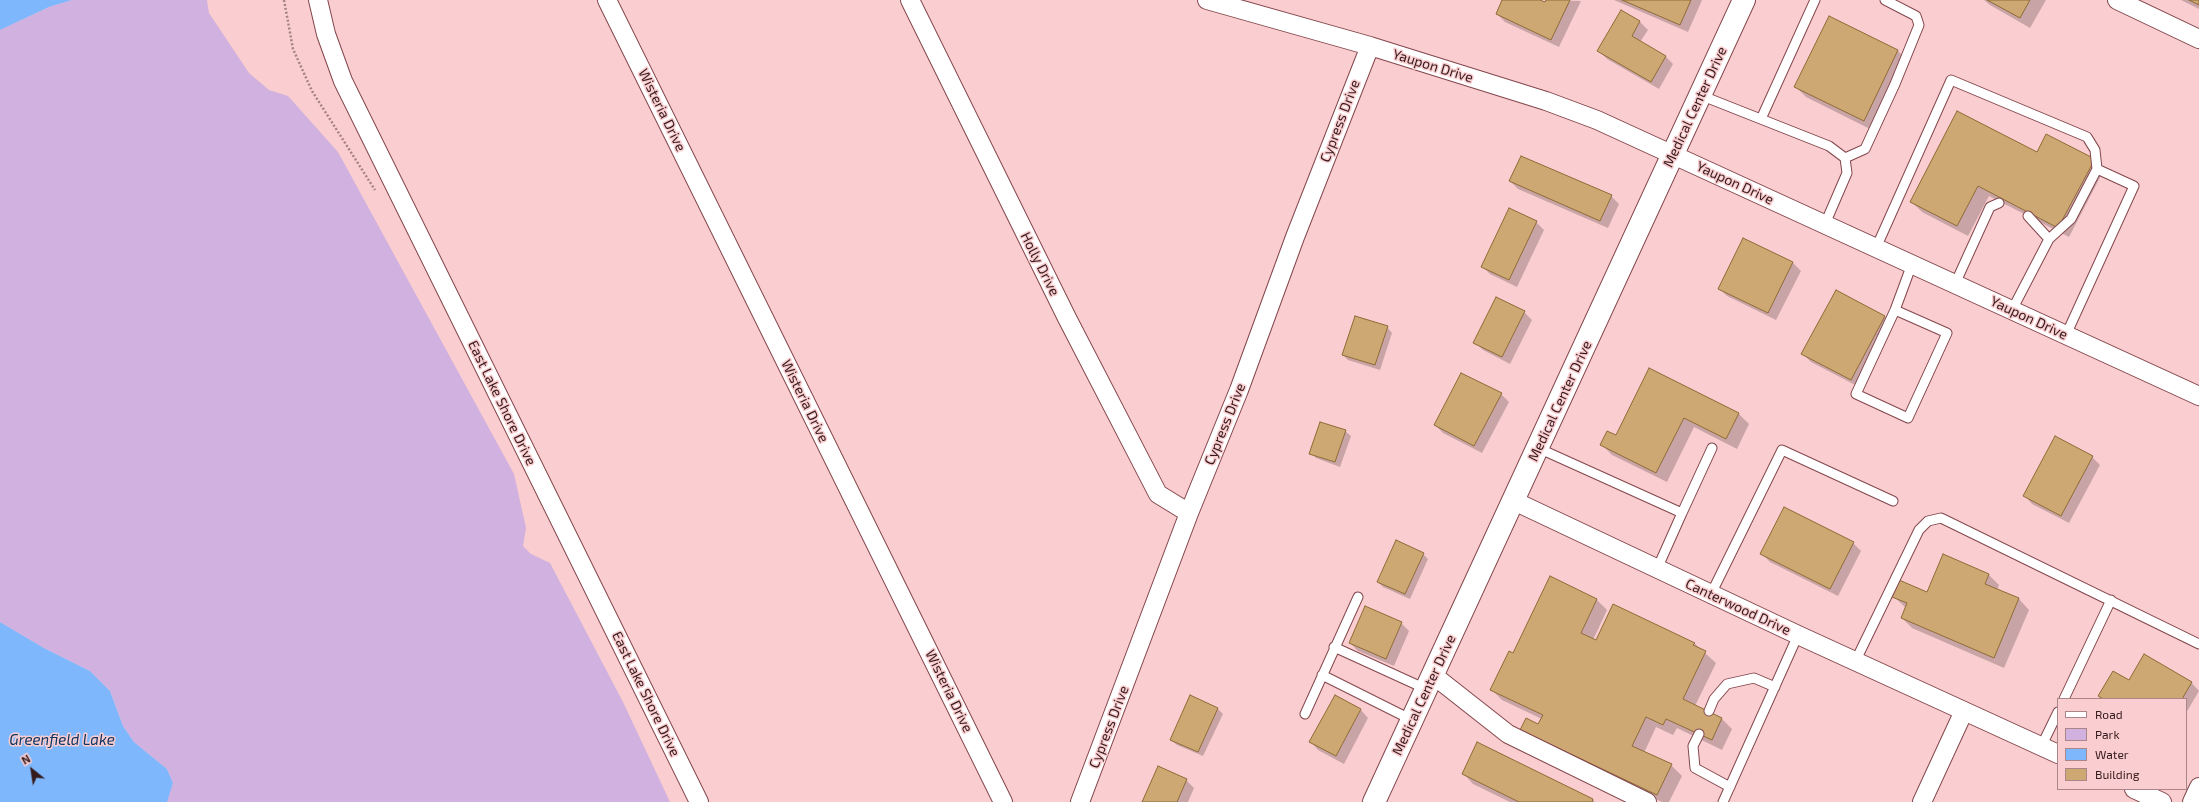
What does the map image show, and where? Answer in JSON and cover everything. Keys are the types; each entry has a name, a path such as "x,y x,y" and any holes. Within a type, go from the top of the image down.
{"street":[{"name":"East Lake Shore Drive","path":"318,0 326,34 343,81 699,802"},
{"name":"Wisteria Drive","path":"607,0 1003,802"},
{"name":"Holly Drive","path":"910,0 1067,318 1158,494 1189,513"},
{"name":"Yaupon Drive","path":"1207,0 1370,46 1546,101 1597,120 2199,396"},
{"name":"Medical Center Drive","path":"1374,802 1744,0"},
{"path":"2117,0 2199,39"},
{"name":"Cypress Drive","path":"1080,802 1189,513 1239,390 1295,237 1370,46"},
{"name":"Canterwood Drive","path":"1514,501 1855,662 2057,754"},
{"path":"1429,682 1508,734 1647,802"},
{"path":"1922,802 1964,711"},
{"path":"2192,802 2199,787"},
{"path":"2136,790 2162,802"}],"lane":[{"path":"1761,119 1815,0"},
{"path":"1845,158 1865,149 1895,84 1919,25 1916,16 1885,0"},
{"path":"1876,248 1951,80 2087,137 2096,150 2097,169 2071,219 2049,239 2012,310"},
{"path":"1700,95 1829,146 1845,158 1847,173 1825,224"},
{"path":"2066,335 2134,186 2097,169"},
{"path":"1955,284 1990,206 1999,203"},
{"path":"2028,216 2049,239"},
{"path":"1895,310 1947,333 1908,418 1856,394 1895,310 1912,264"},
{"path":"1538,448 1682,513"},
{"path":"1658,569 1712,448"},
{"path":"1711,594 1782,450 1893,501"},
{"path":"1855,662 1919,530 1928,521 1941,518 2199,644"},
{"path":"1305,714 1334,646 1358,597"},
{"path":"2064,698 2111,600"},
{"path":"1723,802 1798,635"},
{"path":"1334,646 1429,682"},
{"path":"1322,675 1412,720"},
{"path":"1709,711 1714,699 1727,684 1754,678 1775,687"},
{"path":"2042,747 2057,714"},
{"path":"1699,734 1693,746 1695,768 1730,787"}],"green space":[{"path":"72,0 207,0 209,13 249,73 269,90 288,96 338,152 514,474 526,528 523,546 531,554 550,563 623,702 670,802 166,802 173,783 167,769 134,742 123,726 110,691 90,671 44,648 0,622 0,30 49,7"}],"water":[{"path":"0,0 72,0 49,7 0,30"},
{"name":"Greenfield Lake","path":"0,622 44,648 90,671 110,691 123,726 134,742 167,769 173,783 167,802 0,802"}],"building":[{"path":"1502,0 1540,0 1545,2 1546,0 1570,0 1551,40 1496,14"},
{"path":"1622,0 1691,0 1680,25"},
{"path":"1987,0 2030,0 2020,18"},
{"path":"2189,0 2199,0 2199,5"},
{"path":"1621,10 1640,21 1632,36 1666,56 1651,82 1597,51"},
{"path":"1829,16 1898,50 1864,121 1794,87"},
{"path":"1957,111 2037,152 2046,134 2095,159 2058,228 1978,186 1957,226 1910,202"},
{"path":"1521,156 1612,195 1600,221 1509,181"},
{"path":"1509,208 1537,221 1509,280 1481,267"},
{"path":"1743,238 1793,262 1768,313 1718,289"},
{"path":"1836,290 1885,316 1851,380 1801,354"},
{"path":"1496,297 1525,311 1502,357 1473,343"},
{"path":"1355,316 1388,326 1375,365 1342,355"},
{"path":"1649,368 1739,413 1726,439 1684,418 1656,473 1600,445 1607,431 1616,435"},
{"path":"1461,373 1502,393 1474,446 1434,425"},
{"path":"1320,422 1346,430 1335,462 1309,454"},
{"path":"2055,436 2093,456 2061,516 2023,496"},
{"path":"1784,507 1854,542 1830,589 1760,554"},
{"path":"1396,540 1424,553 1405,594 1377,582"},
{"path":"1943,554 1989,574 1985,584 2019,598 1994,658 1901,618 1907,603 1892,597 1899,580 1927,592"},
{"path":"1550,576 1597,599 1581,633 1596,640 1613,604 1695,643 1693,645 1706,651 1683,699 1722,718 1712,740 1666,719 1663,725 1646,717 1632,746 1672,764 1657,795 1520,730 1526,718 1538,724 1543,715 1490,690 1509,651 1513,653"},
{"path":"1365,606 1402,622 1386,659 1349,643"},
{"path":"2144,654 2192,682 2183,698 2101,698 2098,696 2113,671 2129,680"},
{"path":"1190,695 1218,708 1198,752 1170,740"},
{"path":"1335,695 1361,709 1336,756 1309,742"},
{"path":"1477,742 1593,799 1592,802 1519,802 1462,774"},
{"path":"1158,766 1187,779 1177,802 1142,802"}]}
